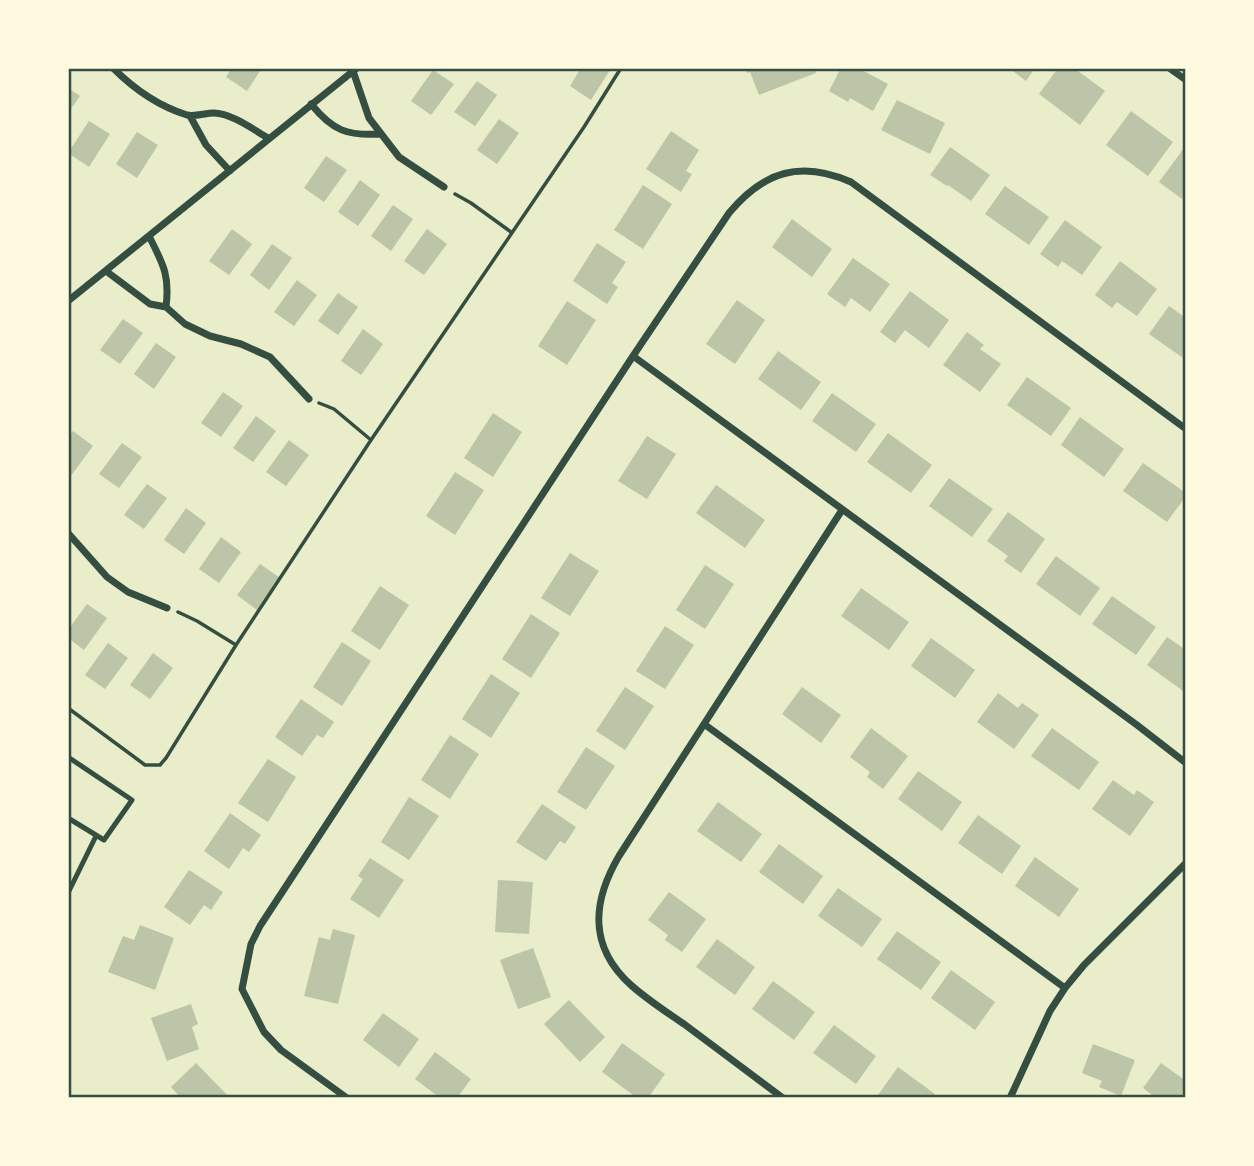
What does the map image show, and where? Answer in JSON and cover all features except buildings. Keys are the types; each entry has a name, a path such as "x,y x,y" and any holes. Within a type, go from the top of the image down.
{"street":[{"path":"113,68 128,83 153,100 190,116 216,113 239,121 268,138"},
{"path":"1169,68 1186,80"},
{"path":"68,301 355,70 369,118 381,134 400,157 444,187"},
{"path":"311,104 323,119 345,133 381,134"},
{"path":"190,116 206,145 230,171"},
{"path":"347,1098 281,1049 264,1032 242,989 251,944 260,926 633,356 729,212 743,196 766,180 792,172 821,172 851,182 1186,429"},
{"path":"149,236 166,273 166,307"},
{"path":"106,271 150,304 166,307 185,324 270,357 309,399"},
{"path":"633,356 1186,763"},
{"path":"783,1098 632,987 610,962 603,946 598,913 601,893 609,874 842,510"},
{"path":"68,533 107,577 128,592 167,608"},
{"path":"704,724 1065,988"},
{"path":"1010,1098 1050,1011 1065,988 1084,965 1186,863"}],"lane":[{"path":"68,757 132,800 104,839 68,818"},
{"path":"68,893 96,836"}],"path":[{"path":"68,708 145,765 160,765 371,440 584,127 621,68"},
{"path":"444,187 471,202 511,232"},
{"path":"309,399 334,409 371,440"},
{"path":"167,608 197,621 236,645"}]}
